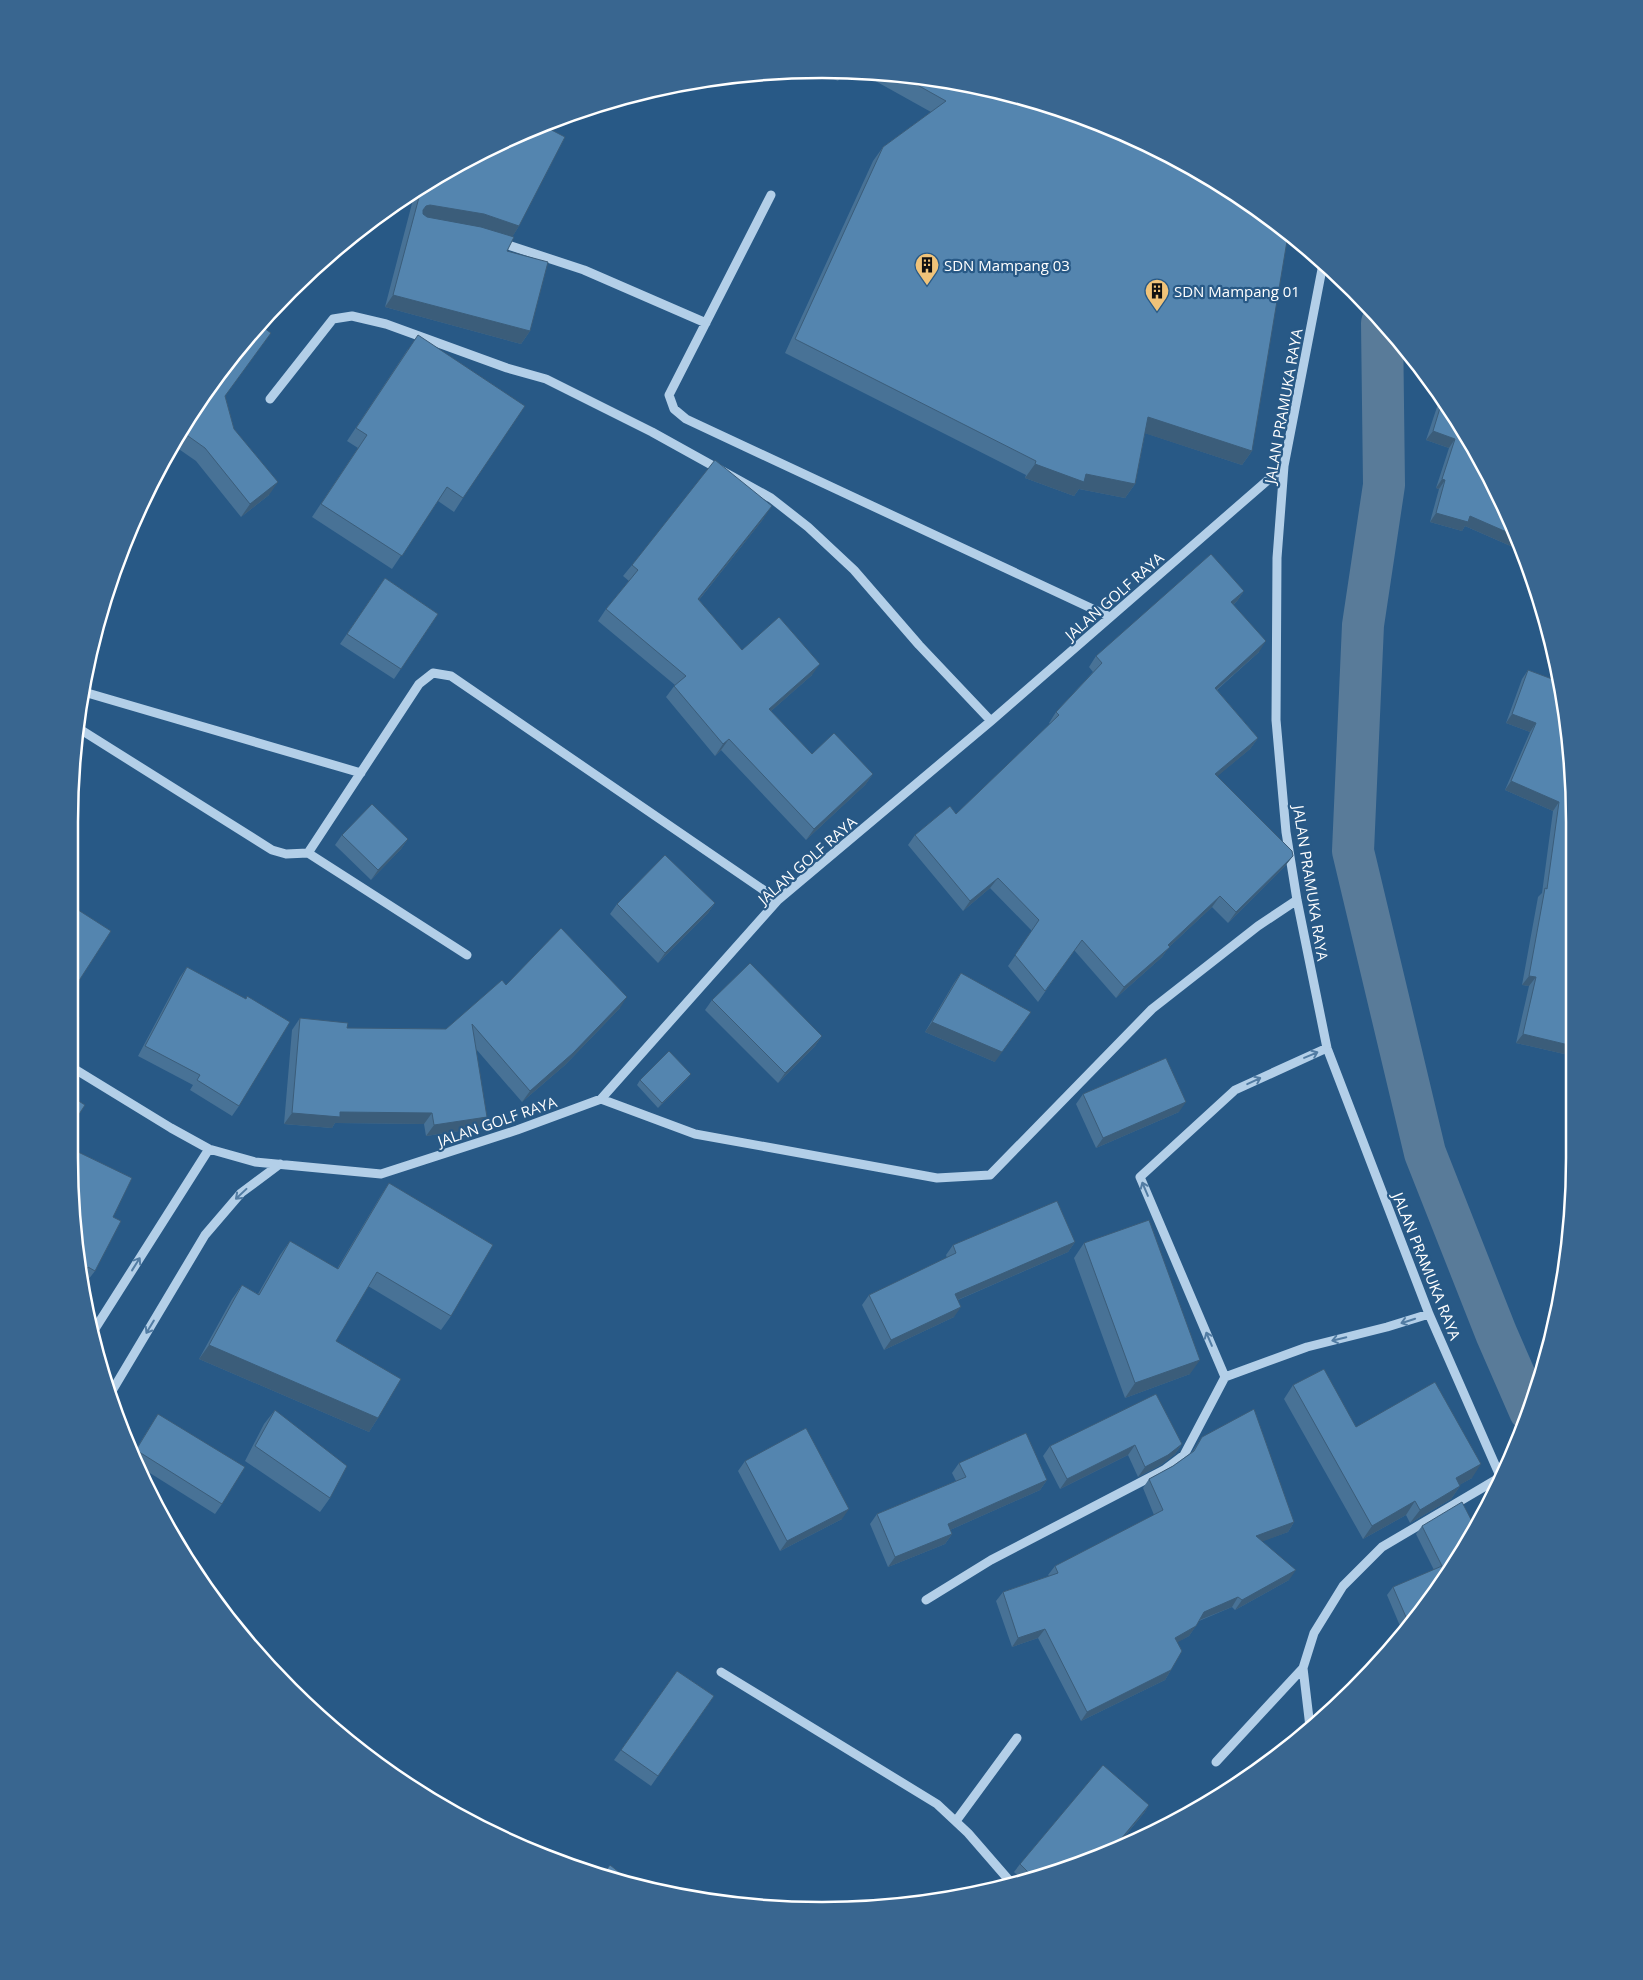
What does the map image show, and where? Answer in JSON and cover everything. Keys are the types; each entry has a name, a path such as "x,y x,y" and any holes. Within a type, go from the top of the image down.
{"street":[{"path":"771,195 669,395 674,409 686,419 1110,617"},
{"path":"492,240 584,270 706,323"},
{"name":"JALAN PRAMUKA RAYA","path":"1322,271 1284,466 1277,558 1276,720 1286,832 1296,900 1327,1048 1429,1314 1497,1470"},
{"path":"270,399 333,319 352,316 386,324 507,368 546,379 652,432 770,498 808,527 854,570 919,645 991,721"},
{"name":"JALAN GOLF RAYA","path":"78,1071 209,1149 255,1162 381,1174 517,1130 601,1099 778,900 991,721 1284,466"},
{"path":"308,853 419,684 433,673 451,676 778,900"},
{"path":"89,693 361,773"},
{"path":"83,731 272,850 286,854 308,853 467,955"},
{"path":"601,1099 695,1134 937,1178 990,1175 1152,1009 1258,926 1296,900"},
{"path":"1225,1377 1140,1178 1235,1090 1327,1048"},
{"path":"97,1325 209,1149"},
{"path":"114,1388 205,1235 241,1193 280,1164"},
{"path":"926,1600 991,1560 1164,1470 1184,1455 1225,1377 1307,1347 1387,1327 1429,1314"},
{"path":"1309,1720 1303,1668 1314,1633 1343,1586 1382,1547 1492,1482"},
{"path":"1216,1762 1303,1668"},
{"path":"721,1672 937,1804 968,1833 1008,1879"},
{"path":"956,1821 1017,1738"}],"building":[{"path":"915,84 967,92 1014,103 1061,117 1106,134 1151,154 1194,177 1235,203 1287,242 1252,451 1148,417 1135,484 1086,474 1084,482 1035,464 1036,461 795,339 883,147 946,101"},
{"path":"550,129 565,137 519,226 484,214 430,205 426,206 423,210 423,214 427,217 481,227 514,237 507,251 548,262 530,331 393,295 419,196 492,154 537,134"},
{"path":"264,328 271,333 225,396 234,429 278,482 250,504 205,448 186,435 231,369"},
{"path":"418,335 525,406 463,498 447,487 402,556 321,504 367,435 356,428"},
{"path":"1440,408 1489,492 1507,532 1470,516 1468,522 1436,513 1445,480 1442,479 1455,439 1433,431"},
{"path":"715,460 772,506 698,599 742,650 779,617 820,664 769,709 812,754 834,733 873,774 814,829 729,739 723,744 674,686 686,676 606,609 638,570 632,565"},
{"path":"1211,554 1244,591 1231,602 1266,641 1215,688 1258,738 1215,774 1292,851 1293,856 1236,912 1220,896 1168,945 1170,947 1124,987 1082,940 1045,991 1015,955 1039,920 998,878 970,901 915,835 950,806 956,814 1059,715 1056,712 1102,663 1096,656"},
{"path":"385,578 438,614 401,669 347,634"},
{"path":"1528,670 1551,679 1559,724 1564,773 1566,822 1566,1044 1523,1034 1536,977 1529,976 1545,888 1547,889 1559,802 1511,781 1536,723 1512,714"},
{"path":"372,804 408,839 378,870 342,835"},
{"path":"665,855 715,903 665,953 617,904"},
{"path":"78,910 111,931 78,982"},
{"path":"561,928 627,997 573,1053 530,1091 472,1024 487,1117 434,1125 432,1113 340,1112 340,1117 292,1113 300,1018 348,1023 347,1028 446,1029 502,980 506,985"},
{"path":"750,963 822,1036 785,1073 712,1000"},
{"path":"187,967 246,999 247,996 290,1022 239,1106 197,1080 200,1075 145,1046"},
{"path":"961,973 1031,1012 1002,1052 932,1022"},
{"path":"669,1051 691,1074 662,1103 640,1080"},
{"path":"1166,1058 1186,1102 1103,1138 1083,1094"},
{"path":"78,1101 85,1105 78,1116"},
{"path":"78,1152 132,1178 113,1217 121,1221 95,1271 88,1267 86,1270 79,1207"},
{"path":"389,1183 493,1245 451,1316 377,1272 336,1341 401,1379 378,1418 209,1345 242,1285 259,1295 290,1241 338,1269"},
{"path":"1057,1201 1075,1242 955,1294 961,1307 891,1340 869,1295 956,1253 953,1245"},
{"path":"1149,1220 1200,1360 1135,1383 1084,1243"},
{"path":"1324,1369 1356,1427 1435,1382 1481,1464 1456,1478 1460,1486 1420,1510 1415,1501 1372,1526 1293,1385"},
{"path":"1156,1394 1182,1444 1168,1455 1145,1467 1135,1445 1067,1479 1050,1446"},
{"path":"1254,1409 1294,1522 1256,1536 1296,1570 1242,1600 1238,1597 1204,1612 1196,1626 1175,1638 1182,1651 1171,1670 1087,1712 1045,1629 1018,1638 1003,1592 1058,1573 1055,1566 1163,1510 1149,1479 1173,1466 1194,1451 1202,1437"},
{"path":"275,1410 347,1466 330,1498 255,1446"},
{"path":"158,1414 245,1467 222,1504 137,1449"},
{"path":"806,1428 849,1509 787,1541 745,1461"},
{"path":"1026,1433 1047,1480 948,1524 952,1534 895,1557 877,1514 966,1477 959,1463"},
{"path":"1462,1502 1471,1520 1440,1572 1406,1618 1393,1587 1442,1566 1422,1526"},
{"path":"677,1671 714,1696 658,1776 621,1750"},
{"path":"1103,1765 1149,1805 1120,1840 1061,1863 1029,1873 1020,1864"},
{"path":"610,1865 623,1875 606,1870"}],"waterway":[{"path":"1382,332 1384,485 1363,625 1353,851 1425,1153 1496,1333 1525,1400"}],"place":[{"name":"SDN Mampang 03","path":"927,286"},
{"name":"SDN Mampang 01","path":"1157,312"}]}
